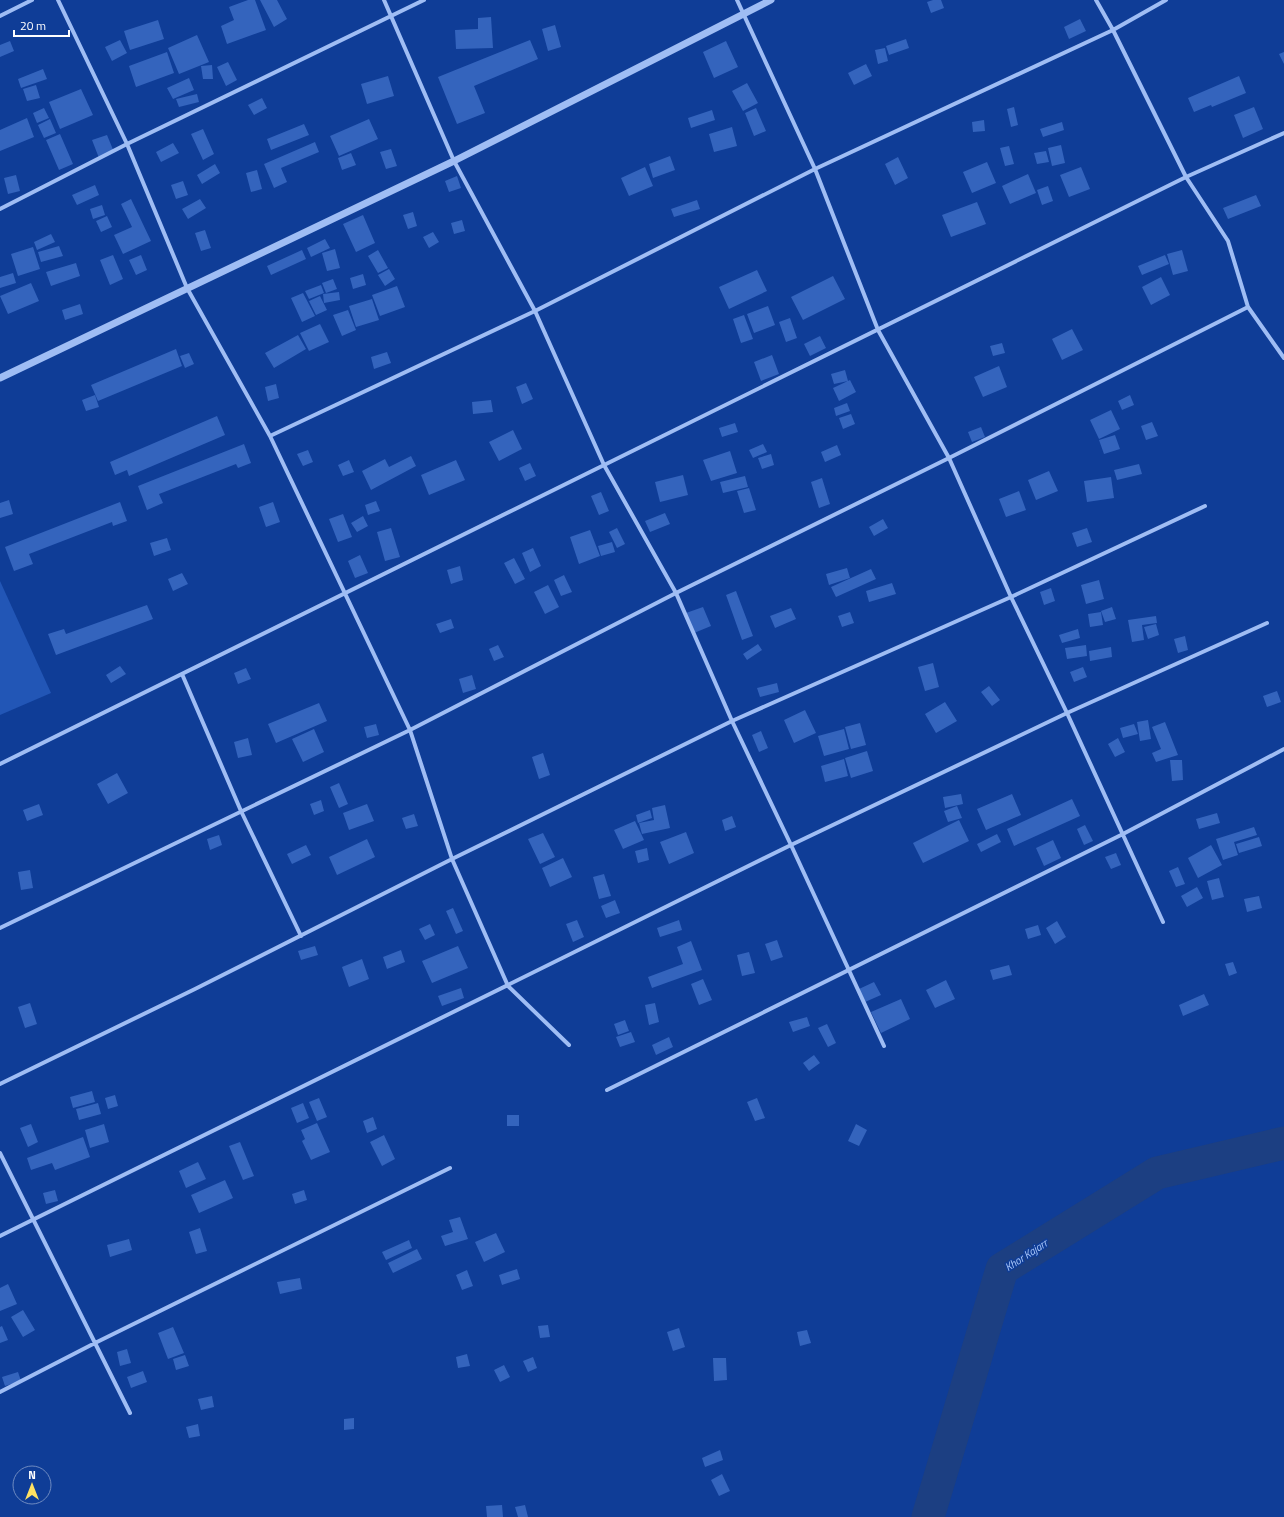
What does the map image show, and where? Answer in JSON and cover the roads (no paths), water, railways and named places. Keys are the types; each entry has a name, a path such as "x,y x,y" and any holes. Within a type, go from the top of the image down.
{"street":[{"path":"0,16 32,0"},
{"path":"58,0 127,144 187,288 270,436 410,730 452,859 508,986 569,1045"},
{"path":"384,0 392,15 454,161 535,311 604,465 676,593 732,721 792,845 884,1046"},
{"path":"0,209 127,144 424,0"},
{"path":"737,0 816,169 878,330 949,458 1011,597 1067,713 1163,922"},
{"path":"0,378 454,161 771,0"},
{"path":"1096,0 1113,30 1186,177 1228,241 1248,307 1284,358"},
{"path":"270,436 535,311 816,169 1113,30 1166,0"},
{"path":"0,764 1186,177 1284,133"},
{"path":"0,928 410,730 676,593 949,458 1248,307"},
{"path":"0,1084 732,721 1011,597 1205,506"},
{"path":"0,1236 792,845 1067,713 1267,623"},
{"path":"182,674 241,811 301,936"},
{"path":"607,1090 1123,834 1284,749"},
{"path":"0,1153 130,1413"},
{"path":"0,1392 95,1343 450,1168"}],"waterway":[{"name":"Khor Kajarr","path":"928,1517 1002,1269 1157,1173 1284,1143"}]}
